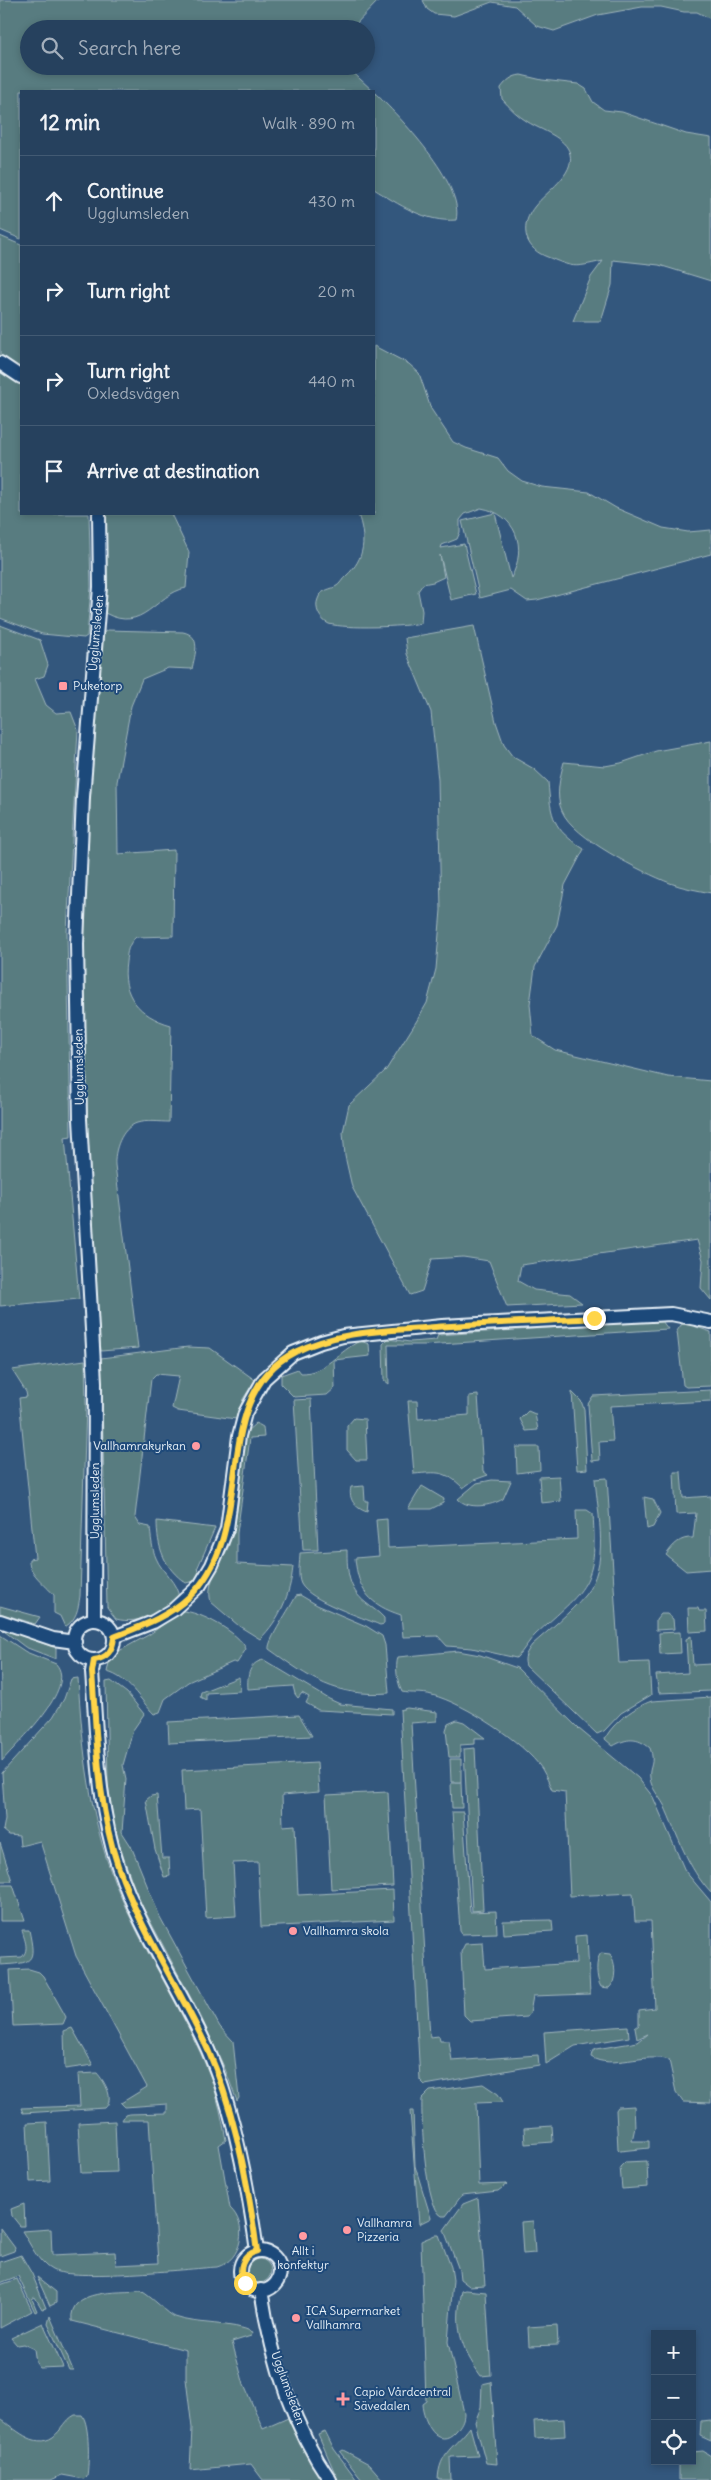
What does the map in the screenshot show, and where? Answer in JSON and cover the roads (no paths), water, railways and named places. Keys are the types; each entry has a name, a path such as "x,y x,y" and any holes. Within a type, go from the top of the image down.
{"street":[{"path":"0,363 20,376"},
{"name":"Ugglumsleden","path":"94,1620 95,1382 80,1119 77,944 83,797 100,586 100,515"},
{"path":"114,1637 154,1622 173,1610 191,1596 208,1572 227,1529 239,1436 245,1413 264,1379 294,1353 320,1342 343,1336 433,1327 671,1314 711,1322"},
{"path":"94,1620 108,1626 114,1637 113,1647 108,1654 94,1660 81,1655 74,1642 80,1627 88,1621 94,1620"},
{"path":"0,1621 54,1638 74,1642"},
{"path":"94,1660 92,1672 98,1755 110,1839 129,1894 164,1965 190,2012 226,2095 257,2251"},
{"path":"257,2251 272,2254 278,2263 280,2271 274,2284 261,2290 248,2286 241,2274 244,2259 257,2251"},
{"name":"Ugglumsleden","path":"261,2290 268,2327 287,2392 304,2432 330,2480"}],"place":[{"name":"Puketorp","path":"63,686"},
{"name":"Vallhamrakyrkan","path":"196,1446"},
{"name":"Vallhamra skola","path":"293,1931"},
{"name":"Vallhamra Pizzeria","path":"347,2230"},
{"name":"Allt i konfektyr","path":"303,2236"},
{"name":"ICA Supermarket Vallhamra","path":"296,2318"},
{"name":"Capio Vårdcentral Sävedalen","path":"343,2399"}]}
